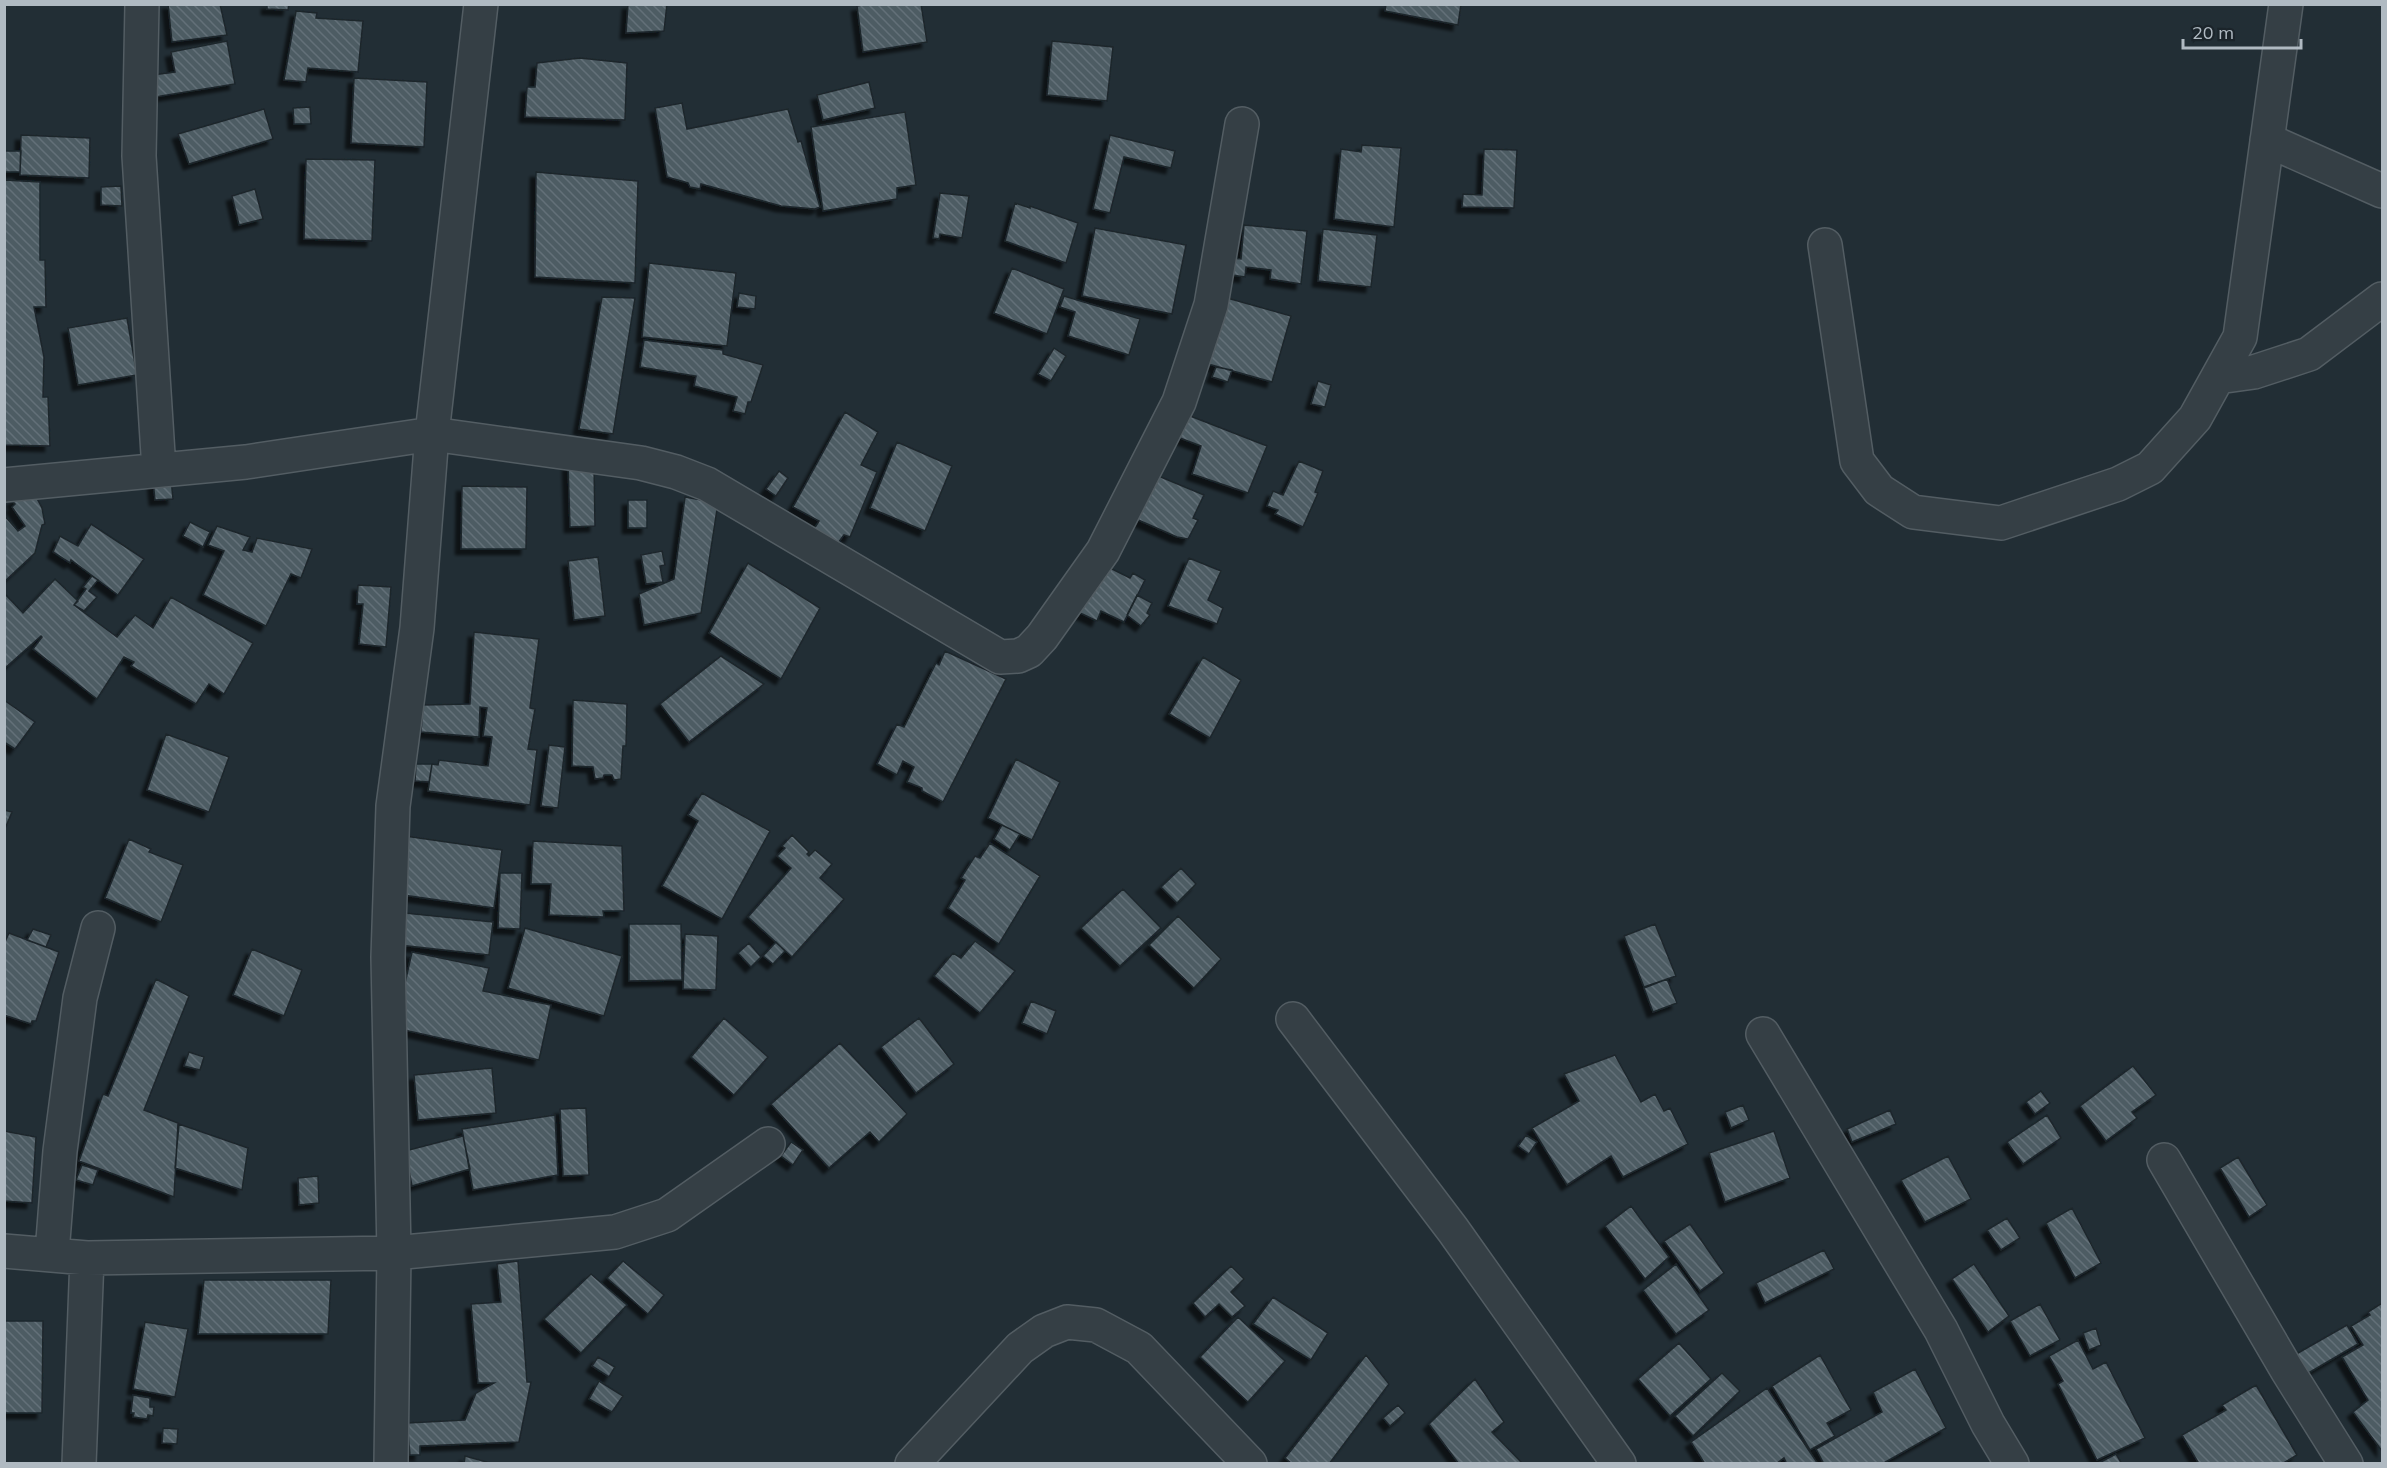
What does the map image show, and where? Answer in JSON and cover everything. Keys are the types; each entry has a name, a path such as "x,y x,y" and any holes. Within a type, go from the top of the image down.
{"street":[{"path":"142,4 139,156 159,470"},
{"path":"1825,245 1857,461 1879,490 1913,512 2001,523 2118,484 2150,468 2195,418 2240,337 2286,4"},
{"path":"391,1464 394,1253 388,957 393,806 417,628 432,434 479,5"},
{"path":"4,485 246,462 432,434 641,463 676,472 707,484 1000,657 1018,656 1029,651 1042,637 1103,551 1179,402 1210,305 1242,124"},
{"path":"2267,140 2382,191"},
{"path":"2218,377 2254,372 2309,354 2382,299"},
{"path":"52,1253 60,1150 80,998 98,928"},
{"path":"1293,1018 1454,1230 1619,1464"},
{"path":"1763,1034 1941,1329 1988,1424 2012,1464"},
{"path":"4,1251 52,1253 87,1258 394,1253 615,1232 667,1215 768,1144"},
{"path":"2164,1160 2287,1370 2346,1464"},
{"path":"79,1464 87,1258"},
{"path":"912,1464 1020,1348 1044,1332 1067,1322 1096,1325 1139,1348 1250,1464"}],"building":[{"path":"168,4 220,4 227,35 172,42"},
{"path":"267,4 289,4 288,10 267,9"},
{"path":"628,4 667,4 664,31 626,33"},
{"path":"921,4 927,42 863,52 857,6"},
{"path":"1386,4 1461,4 1458,25 1385,11"},
{"path":"296,11 317,13 316,18 363,21 358,72 308,68 306,82 284,80"},
{"path":"227,41 235,84 155,97 152,75 175,72 171,52"},
{"path":"1052,41 1113,47 1107,101 1047,95"},
{"path":"580,58 627,63 625,120 525,117 527,87 535,87 537,63"},
{"path":"354,78 427,82 424,147 351,143"},
{"path":"869,82 875,108 823,120 817,95"},
{"path":"682,103 687,129 788,109 798,142 801,141 820,207 815,209 781,206 701,184 700,189 690,187 688,183 667,177 655,108"},
{"path":"310,107 311,124 294,124 293,108"},
{"path":"264,109 273,139 189,164 178,134"},
{"path":"905,112 916,185 897,188 897,199 823,211 811,127"},
{"path":"21,135 90,138 89,178 20,175"},
{"path":"1110,135 1175,151 1171,168 1124,157 1110,213 1093,209"},
{"path":"1362,145 1401,148 1394,227 1334,219 1341,149 1361,152"},
{"path":"1484,149 1517,150 1514,208 1462,207 1463,194 1482,195"},
{"path":"4,151 21,151 20,172 4,172"},
{"path":"306,159 375,160 372,241 304,239"},
{"path":"536,172 638,181 635,283 535,277"},
{"path":"4,180 40,182 40,260 45,260 46,307 34,307 44,357 43,397 48,397 50,446 4,445"},
{"path":"121,186 122,206 101,205 101,187"},
{"path":"255,189 263,219 239,225 232,196"},
{"path":"940,193 969,196 962,238 940,234 939,239 933,238"},
{"path":"1015,203 1078,223 1066,263 1005,241"},
{"path":"1244,225 1307,231 1301,284 1270,279 1271,270 1246,267 1245,277 1232,275 1233,258 1241,259"},
{"path":"1095,228 1186,245 1172,314 1082,296"},
{"path":"1323,229 1377,235 1371,287 1318,281"},
{"path":"649,263 736,273 727,346 642,337"},
{"path":"1012,268 1064,289 1047,334 994,313"},
{"path":"739,293 756,296 755,309 737,307"},
{"path":"1064,296 1140,319 1129,355 1068,336 1075,312 1060,307"},
{"path":"1220,296 1291,316 1272,382 1201,362"},
{"path":"602,297 635,298 613,434 579,429"},
{"path":"127,318 137,375 78,385 68,328"},
{"path":"644,340 723,350 723,354 763,365 745,414 733,411 737,397 694,386 696,376 640,367"},
{"path":"1054,348 1066,356 1051,381 1038,374"},
{"path":"1216,367 1232,370 1228,382 1212,377"},
{"path":"1318,381 1331,385 1325,407 1311,404"},
{"path":"845,412 878,432 861,465 877,472 850,537 844,535 838,543 814,529 819,521 793,507"},
{"path":"1180,412 1267,446 1248,493 1192,474 1201,446 1172,435"},
{"path":"897,442 952,466 925,531 870,508"},
{"path":"1299,461 1323,471 1315,492 1318,493 1303,527 1275,514 1278,510 1267,506 1273,491 1283,495"},
{"path":"568,465 594,465 595,526 570,527"},
{"path":"779,471 788,478 776,496 766,489"},
{"path":"1156,475 1204,495 1193,518 1198,520 1188,539 1177,537 1136,519"},
{"path":"171,479 173,499 155,500 153,481"},
{"path":"462,486 527,487 526,549 461,549"},
{"path":"32,489 42,508 45,524 42,525 35,553 4,582 4,515 18,531 25,526 12,507 15,504 12,501"},
{"path":"685,497 718,503 701,613 644,625 639,594 674,579"},
{"path":"628,500 647,500 647,528 628,528"},
{"path":"190,522 210,532 203,547 183,536"},
{"path":"91,524 144,559 118,595 71,560 70,563 53,552 60,536 78,546"},
{"path":"217,526 250,537 243,550 252,552 257,538 312,549 301,578 291,574 266,626 203,595 224,551 208,545"},
{"path":"662,551 665,565 660,566 663,582 646,584 641,555"},
{"path":"598,557 605,616 574,620 568,561"},
{"path":"1189,558 1221,571 1208,600 1223,608 1217,624 1168,606"},
{"path":"748,563 820,608 781,679 709,633"},
{"path":"1102,564 1130,578 1133,573 1145,580 1124,622 1101,611 1097,621 1078,612"},
{"path":"92,576 98,580 89,591 97,597 84,611 74,605 86,589 83,587"},
{"path":"55,579 78,601 74,605 117,637 135,615 153,628 171,597 253,643 224,694 209,684 196,704 131,666 134,662 124,657 97,699 33,649 41,636 4,669 4,593 23,613"},
{"path":"358,585 391,587 386,647 359,644 363,604 357,604"},
{"path":"1137,595 1152,603 1147,613 1150,615 1141,626 1127,615"},
{"path":"474,632 539,639 530,708 535,709 528,749 537,750 530,805 428,791 432,764 438,765 439,760 488,766 492,737 483,736 487,708 480,707 479,737 421,732 423,705 470,704"},
{"path":"945,651 1006,679 943,802 922,791 922,788 907,782 914,767 903,761 897,775 877,764 897,724 904,727 936,663 939,665"},
{"path":"721,656 764,684 689,742 660,704"},
{"path":"1203,657 1241,680 1210,738 1169,714"},
{"path":"4,700 35,722 15,749 4,742"},
{"path":"573,700 627,704 626,746 623,746 621,779 614,780 612,775 604,775 603,778 595,779 593,767 572,766"},
{"path":"166,734 229,757 209,812 147,790"},
{"path":"549,745 565,747 558,808 541,806"},
{"path":"1016,759 1060,782 1032,840 988,818"},
{"path":"416,764 432,764 429,782 415,781"},
{"path":"702,793 770,831 722,919 662,886 698,821 688,815"},
{"path":"4,810 12,812 4,831"},
{"path":"1002,825 1020,834 1010,850 994,839"},
{"path":"792,835 809,852 807,854 809,856 815,850 832,864 820,878 844,899 792,957 748,917 791,868 777,856 785,848 782,846"},
{"path":"405,836 502,850 494,908 396,894"},
{"path":"129,839 151,849 149,852 183,865 161,922 105,898"},
{"path":"533,841 622,846 624,911 603,911 604,917 549,915 551,884 531,884"},
{"path":"990,843 1040,876 999,944 948,908 965,880 961,878 975,856 980,858"},
{"path":"1181,868 1196,884 1177,903 1161,887"},
{"path":"500,873 522,873 520,929 498,928"},
{"path":"1123,889 1161,928 1120,966 1081,928"},
{"path":"395,912 493,922 489,955 390,944"},
{"path":"1178,916 1221,959 1194,988 1149,945"},
{"path":"629,924 681,924 682,980 629,981"},
{"path":"1655,924 1676,976 1644,987 1624,936"},
{"path":"525,928 622,956 604,1016 508,988"},
{"path":"33,929 51,935 46,947 27,940"},
{"path":"9,933 59,952 36,1021 32,1021 31,1024 4,1015 4,944"},
{"path":"685,934 718,936 716,990 683,989"},
{"path":"975,941 1015,971 980,1013 934,976 953,953 961,958"},
{"path":"776,942 785,951 773,964 763,956"},
{"path":"749,943 761,957 751,967 738,953"},
{"path":"252,949 302,970 284,1016 233,995"},
{"path":"412,952 489,968 483,991 551,1005 539,1060 395,1028"},
{"path":"156,979 189,996 144,1110 178,1123 174,1197 79,1161 103,1094 108,1096"},
{"path":"1667,979 1677,1003 1653,1012 1644,988"},
{"path":"1031,1001 1056,1011 1047,1034 1022,1023"},
{"path":"724,1018 768,1057 734,1095 691,1057"},
{"path":"919,1018 954,1064 916,1093 881,1047"},
{"path":"840,1043 907,1114 879,1142 870,1132 829,1168 771,1104"},
{"path":"189,1052 204,1057 200,1070 184,1066"},
{"path":"1615,1055 1641,1102 1655,1094 1664,1111 1670,1108 1688,1144 1623,1177 1611,1156 1567,1185 1532,1128 1579,1101 1564,1074"},
{"path":"2133,1066 2156,1095 2132,1112 2137,1118 2106,1141 2080,1106"},
{"path":"492,1068 496,1113 418,1120 414,1075"},
{"path":"2041,1091 2050,1103 2035,1114 2026,1102"},
{"path":"1743,1105 1749,1120 1731,1128 1725,1112"},
{"path":"586,1108 589,1175 563,1176 560,1109"},
{"path":"1890,1110 1896,1124 1852,1142 1847,1129"},
{"path":"555,1115 558,1175 473,1190 462,1129"},
{"path":"2047,1115 2061,1138 2023,1164 2007,1142"},
{"path":"179,1124 248,1148 242,1190 175,1168"},
{"path":"4,1131 36,1137 32,1203 4,1201"},
{"path":"1774,1131 1790,1178 1725,1202 1709,1153"},
{"path":"1526,1135 1537,1142 1529,1154 1518,1146"},
{"path":"463,1136 470,1169 412,1186 405,1151"},
{"path":"791,1142 803,1150 793,1165 781,1156"},
{"path":"1948,1156 1971,1199 1925,1222 1901,1180"},
{"path":"2238,1157 2267,1205 2249,1217 2220,1168"},
{"path":"82,1165 98,1170 93,1185 76,1180"},
{"path":"318,1176 319,1203 299,1205 298,1178"},
{"path":"1631,1206 1669,1257 1645,1279 1605,1226"},
{"path":"2072,1208 2101,1263 2075,1278 2046,1223"},
{"path":"2007,1218 2020,1238 2001,1250 1987,1230"},
{"path":"1690,1224 1724,1273 1700,1291 1664,1241"},
{"path":"1824,1250 1834,1269 1765,1303 1756,1283"},
{"path":"518,1261 527,1382 531,1382 519,1442 420,1446 420,1455 410,1455 407,1423 465,1420 476,1393 494,1383 478,1383 471,1304 501,1302 497,1264"},
{"path":"623,1261 664,1295 648,1314 607,1278"},
{"path":"1676,1264 1709,1310 1676,1334 1643,1290"},
{"path":"1974,1264 2009,1316 1988,1332 1952,1279"},
{"path":"1231,1266 1244,1279 1231,1292 1245,1306 1232,1317 1219,1304 1205,1317 1193,1303"},
{"path":"591,1274 627,1305 581,1353 544,1319"},
{"path":"204,1280 331,1280 328,1334 198,1334"},
{"path":"1273,1297 1328,1333 1311,1360 1253,1324"},
{"path":"2382,1303 2382,1451 2353,1412 2368,1400 2342,1357 2363,1345 2351,1326 2370,1315 2368,1312"},
{"path":"2040,1304 2060,1340 2030,1356 2010,1321"},
{"path":"1238,1317 1285,1361 1248,1402 1200,1357"},
{"path":"4,1321 43,1321 42,1413 4,1413"},
{"path":"145,1322 188,1329 175,1397 133,1389"},
{"path":"2347,1325 2358,1344 2305,1375 2291,1357"},
{"path":"2096,1328 2101,1345 2089,1350 2083,1333"},
{"path":"2078,1340 2093,1369 2106,1362 2145,1438 2097,1460 2058,1384 2063,1381 2049,1356"},
{"path":"1679,1343 1711,1379 1670,1416 1638,1379"},
{"path":"1366,1355 1389,1384 1329,1464 1292,1464 1285,1458"},
{"path":"1820,1355 1851,1410 1827,1423 1835,1436 1810,1450 1772,1386"},
{"path":"598,1357 615,1367 609,1377 592,1366"},
{"path":"1915,1369 1946,1428 1882,1464 1824,1464 1816,1449 1882,1412 1873,1392"},
{"path":"1722,1373 1740,1391 1693,1436 1675,1416"},
{"path":"1475,1379 1504,1422 1492,1432 1523,1464 1459,1464 1429,1424"},
{"path":"599,1381 623,1396 612,1412 589,1399"},
{"path":"2256,1385 2297,1455 2282,1464 2199,1464 2182,1435 2226,1410 2222,1405"},
{"path":"1767,1388 1818,1464 1787,1464 1784,1458 1776,1464 1705,1464 1691,1442"},
{"path":"133,1395 150,1398 150,1407 154,1407 153,1416 148,1415 147,1419 133,1417 134,1413 131,1413"},
{"path":"1398,1405 1405,1413 1390,1426 1383,1418"},
{"path":"163,1428 178,1429 177,1444 162,1443"},
{"path":"2116,1454 2122,1464 2097,1464"},
{"path":"465,1456 494,1464 464,1464"}]}
